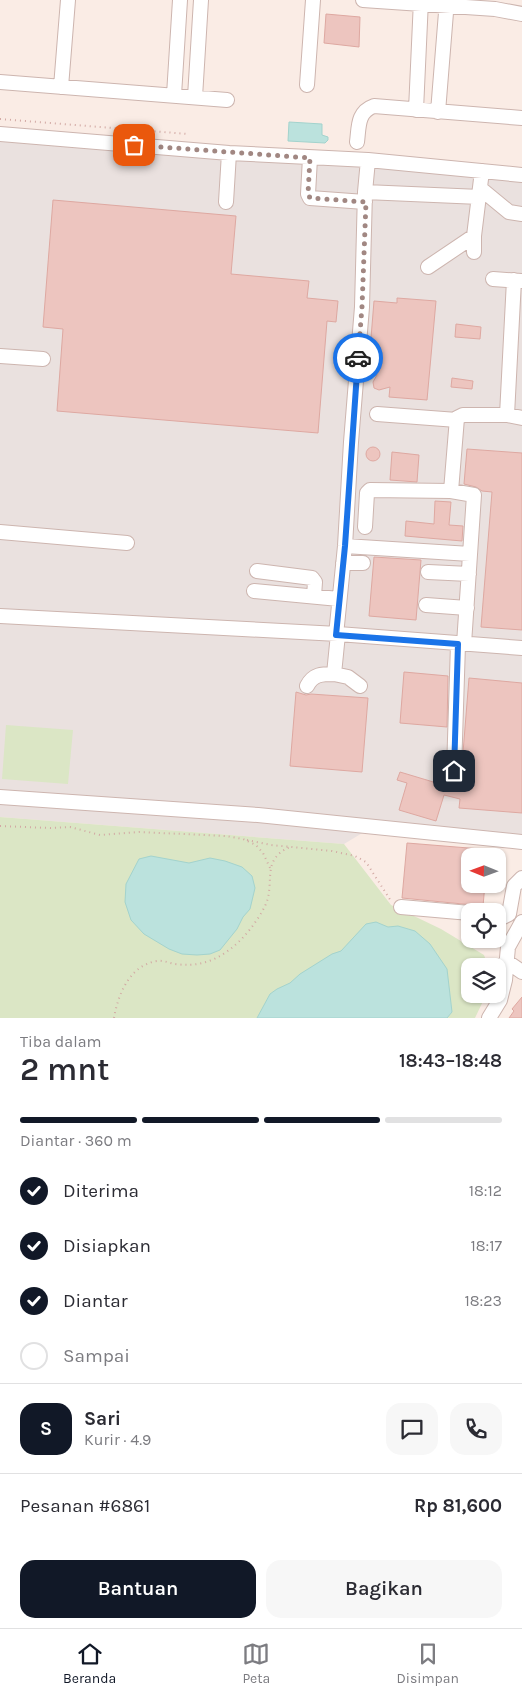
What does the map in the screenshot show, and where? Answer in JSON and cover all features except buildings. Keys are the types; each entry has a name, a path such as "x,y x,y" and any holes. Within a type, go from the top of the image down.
{"street":[{"path":"61,87 68,0"},
{"path":"174,95 180,0"},
{"path":"195,97 201,0"},
{"path":"307,85 313,0"},
{"path":"363,0 447,3 522,14"},
{"path":"416,110 421,2"},
{"path":"438,112 447,3"},
{"path":"0,82 227,100"},
{"path":"357,142 361,116 374,106 522,118"},
{"path":"0,134 229,153 368,160 522,175"},
{"path":"226,202 229,153"},
{"path":"310,158 308,194 310,198 480,193 510,212 522,214"},
{"path":"334,674 362,307 368,160"},
{"path":"474,252 474,236 482,171"},
{"path":"428,267 474,236"},
{"path":"492,279 518,280 507,415"},
{"path":"0,356 43,359"},
{"path":"377,414 457,420"},
{"path":"451,491 457,420 459,416 507,415 522,418"},
{"path":"365,527 367,493 370,490 451,491 474,494 475,496 467,608 461,644 454,771"},
{"path":"0,532 127,543"},
{"path":"345,546 470,554"},
{"path":"343,563 363,563"},
{"path":"257,571 312,578 315,582 314,596"},
{"path":"428,572 469,574"},
{"path":"254,590 339,599"},
{"path":"426,605 467,608"},
{"path":"0,616 337,634 522,648"},
{"path":"307,686 310,679 314,676 334,674 348,677 360,686"},
{"path":"0,797 258,816 522,842"},
{"path":"506,915 509,914 514,886 522,878"},
{"path":"401,907 461,912"},
{"path":"522,922 510,941 506,961 522,972"},
{"path":"489,1018 498,1003"}],"path":[{"path":"0,119 188,134"},
{"path":"0,826 70,827 100,835 139,832 226,836 332,852 366,862 392,903 401,907"},
{"path":"243,839 256,845 264,853 270,868"},
{"path":"114,1018 122,990 131,976 144,964 158,960 190,965 205,963 218,958 231,949 248,932 265,905 269,890 270,868 275,857 282,850 290,847"}],"shaded area":[{"path":"0,132 522,168 522,845 364,832 344,844 0,817"}],"green space":[{"path":"6,725 73,730 68,784 2,779"},
{"path":"0,817 344,844 391,905 441,929 461,941 461,948 472,948 484,955 485,958 461,958 461,1003 482,1003 475,1018 0,1018"}],"water":[{"path":"289,122 322,124 322,135 328,137 328,140 325,143 288,141"},
{"path":"151,856 189,863 210,858 242,867 252,876 255,888 250,909 220,950 210,954 182,954 169,949 144,934 131,920 125,902 126,884 139,859"},
{"path":"376,922 388,927 398,926 415,931 430,944 447,969 452,1012 447,1018 257,1018 270,994 290,983 300,974 332,954 341,951 366,924"}],"way so far":[{"path":"134,145 310,158 308,194 310,198 366,202 358,358"}],"route":[{"path":"358,358 345,546 336,635 458,644 454,771"}]}
